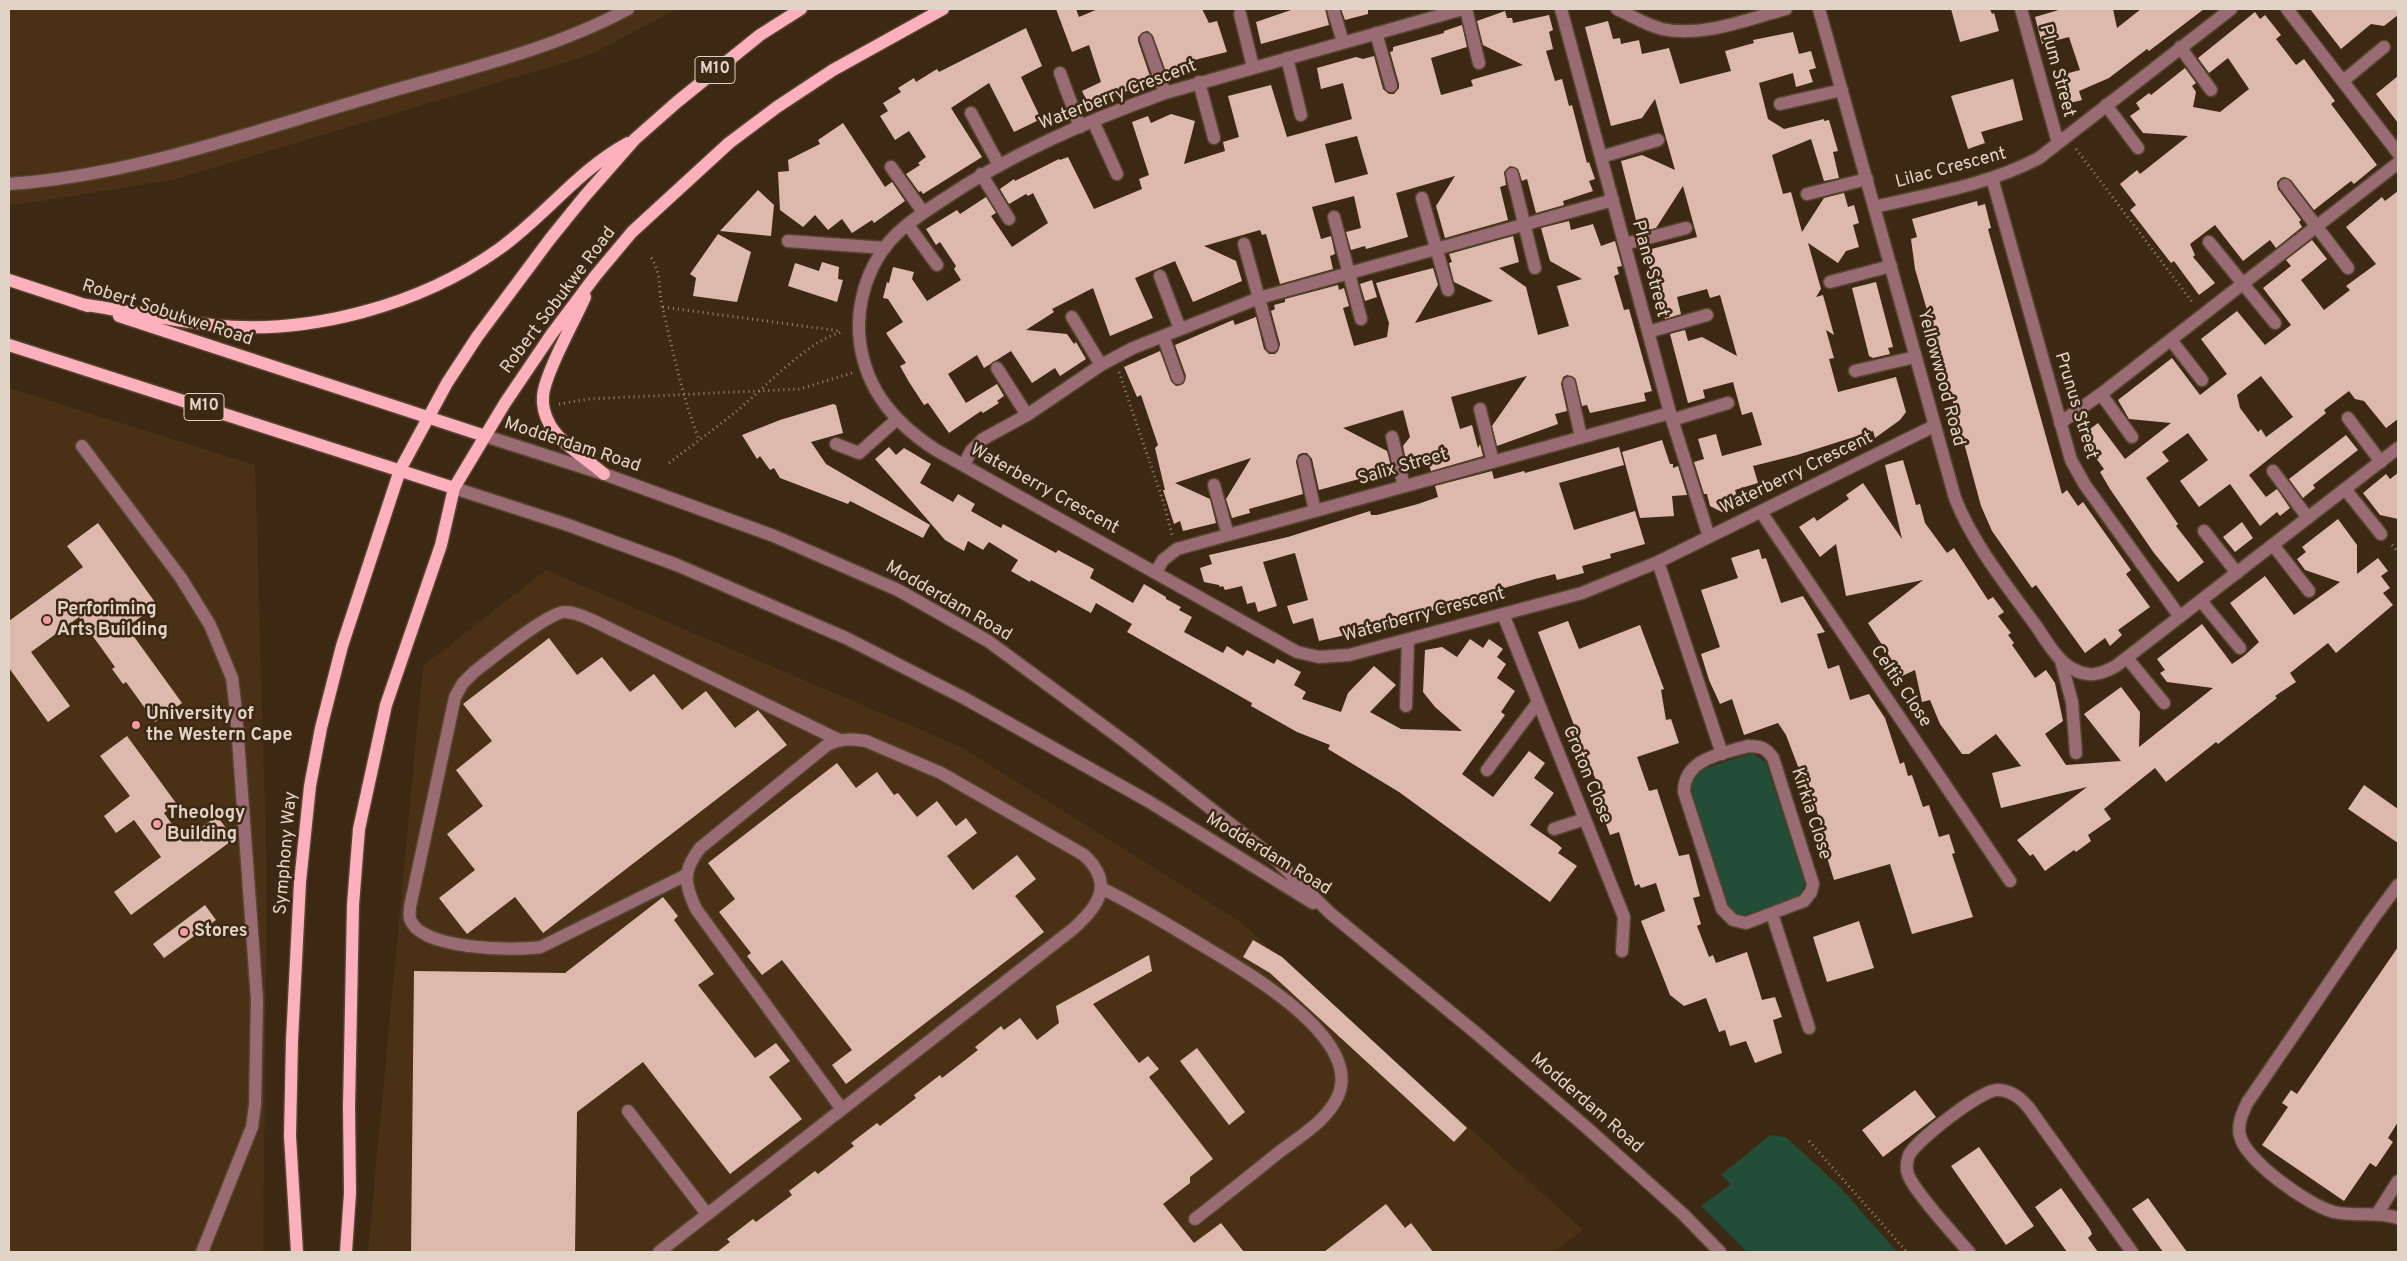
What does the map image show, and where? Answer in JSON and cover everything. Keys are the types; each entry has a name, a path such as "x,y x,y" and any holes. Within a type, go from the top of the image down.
{"main road":[{"name":"M10","path":"400,470 428,417 477,337 550,239 635,139 731,57 800,9"},
{"name":"Robert Sobukwe Road","path":"454,488 485,436 551,335 596,274 632,232 729,142 833,70 943,9"},
{"path":"81,304 213,325 252,326 300,324 338,318 376,308 440,284 498,250 525,230 592,166 635,139"},
{"path":"596,274 548,377 543,395 543,411 550,426 561,438 604,474"},
{"name":"Robert Sobukwe Road","path":"9,280 485,436"},
{"name":"M10","path":"9,344 454,488"},
{"name":"Symphony Way","path":"297,1252 290,1136 292,1040 300,882 309,794 321,728 342,646 400,470"},
{"path":"346,1252 350,1193 349,1107 353,906 359,829 386,705 441,545 454,488"}],"street":[{"path":"9,184 78,177 221,141 552,43 628,9"},
{"path":"1333,9 1343,42"},
{"path":"1464,9 1479,63"},
{"name":"Waterberry Crescent","path":"1464,9 1429,13 1376,33 1165,93 1025,150 981,174 923,212 879,256 867,283 860,309 859,334 866,370 879,399 896,420 914,436 964,465 1297,652 1311,656 1331,657 1349,655 1408,640 1582,593 1658,562 1934,426"},
{"name":"Plane Street","path":"1561,9 1671,416 1709,537"},
{"path":"1617,9 1648,24 1680,32 1722,26 1786,9"},
{"name":"Yellowwood Road","path":"1819,9 1934,426 1955,498 1972,534 2061,661 2083,674 2096,675 2106,672 2127,658"},
{"name":"Plum Street","path":"2021,9 2062,140"},
{"name":"Lilac Crescent","path":"1874,207 1992,178 2017,169 2039,158 2231,9"},
{"path":"2287,9 2397,150"},
{"path":"1240,14 1253,68"},
{"path":"1376,33 1391,86"},
{"path":"1146,39 1165,93"},
{"path":"2180,47 2211,90"},
{"path":"2343,80 2384,47"},
{"path":"1287,58 1301,115"},
{"path":"1060,74 1080,127"},
{"path":"1199,82 1214,138"},
{"path":"1780,104 1842,90"},
{"path":"2106,106 2138,148"},
{"path":"971,113 999,165"},
{"path":"1093,121 1117,174"},
{"path":"1601,157 1658,140"},
{"path":"2060,423 2171,340 2398,163"},
{"path":"891,167 923,212"},
{"path":"981,174 1009,219"},
{"path":"1512,174 1535,268"},
{"name":"Prunus Street","path":"1992,178 2060,423 2077,472 2180,617"},
{"path":"1807,194 1867,179"},
{"path":"2285,185 2348,268"},
{"path":"1422,198 1448,290"},
{"path":"964,465 970,451 983,439 1027,415 1101,365 1180,329 1259,298 1613,200"},
{"path":"1334,217 1361,319"},
{"path":"908,225 937,265"},
{"path":"1625,244 1686,228"},
{"path":"788,240 885,248"},
{"path":"2209,242 2275,323"},
{"path":"1244,244 1272,346"},
{"path":"1830,282 1891,266"},
{"path":"1160,276 1180,329"},
{"path":"1648,332 1707,315"},
{"path":"1072,317 1101,365"},
{"path":"1163,336 1178,378"},
{"path":"2171,340 2202,380"},
{"path":"1855,371 1915,357"},
{"path":"997,368 1027,415"},
{"path":"1569,383 1581,437"},
{"path":"2100,394 2132,438"},
{"name":"Salix Street","path":"1177,549 1581,437 1728,403"},
{"path":"1480,409 1493,462"},
{"path":"2348,418 2381,462"},
{"path":"836,444 859,453 896,420"},
{"name":"Modderdam Road","path":"485,436 604,474 774,536 898,590 988,641 1128,744 1274,858 1330,913 1509,1060 1636,1171 1683,1214 1720,1252"},
{"path":"1392,437 1404,486"},
{"path":"82,446 181,578 210,625 232,678 257,1000 255,1105 252,1127 202,1252"},
{"path":"2164,703 2127,658 2398,448"},
{"path":"1304,461 1315,511"},
{"path":"2273,471 2308,518"},
{"path":"1214,485 1228,535"},
{"name":"Modderdam Road","path":"454,488 568,525 677,565 846,638 956,694 1148,801 1254,869 1330,913"},
{"path":"2345,489 2381,534"},
{"name":"Celtis Close","path":"1761,512 2010,882"},
{"path":"2204,531 2237,573"},
{"path":"2273,545 2309,591"},
{"path":"1156,572 1169,554 1177,549"},
{"path":"1658,562 1722,754"},
{"path":"2201,601 2240,648"},
{"path":"686,875 541,947 527,949 462,946 430,937 417,928 410,919 410,907 455,697 463,682 549,618 564,612 579,614 839,740"},
{"name":"Croton Close","path":"1503,614 1624,917 1622,951"},
{"path":"1406,706 1408,640"},
{"path":"2061,661 2072,702 2076,753"},
{"path":"1487,770 1538,702"},
{"path":"659,1252 841,1108 1073,929 1089,914 1101,888 1100,874 1084,855 941,773 866,741 853,738 839,740 827,745 700,848 691,860 686,875 687,890 696,909 841,1108"},
{"name":"Kirkia Close","path":"1748,746 1760,746 1768,751 1773,758 1812,878 1811,892 1808,898 1772,914 1746,923 1727,916 1722,909 1684,792 1687,774 1701,761 1748,746"},
{"path":"1554,829 1585,819"},
{"path":"2398,885 2372,920 2251,1098 2241,1116 2239,1126 2240,1136 2249,1154 2299,1194 2332,1212 2376,1214 2398,1218"},
{"path":"1101,888 1145,910 1272,990 1315,1027 1333,1050 1340,1067 1342,1083 1339,1094 1324,1117 1195,1219"},
{"path":"1772,914 1809,1028"},
{"path":"1969,1252 1912,1182 1906,1166 1909,1156 1922,1140 1978,1096 1996,1090 2005,1091 2022,1099 2079,1177 2128,1251"},
{"path":"628,1110 708,1214"},
{"path":"2376,1214 2398,1181"}],"path":[{"path":"2062,140 2202,316"},
{"path":"651,258 658,269 663,307 683,394 700,440"},
{"path":"663,307 859,334"},
{"path":"669,463 700,440 798,358 826,339 842,332"},
{"path":"1114,358 1164,504 1177,549"},
{"path":"556,405 589,399 799,389 866,370"},
{"path":"1809,1141 1907,1252"}],"shaded area":[{"path":"9,9 677,9 590,55 176,179 23,204 9,204"},
{"name":"University of the Western Cape","path":"9,388 255,465 267,884 263,1252 9,1252"},
{"path":"546,570 961,747 1239,921 1583,1230 1554,1252 368,1252 423,666"}],"green space":[{"path":"1752,753 1766,762 1805,883 1800,897 1744,915 1735,913 1729,907 1690,788 1690,779 1697,771"},
{"path":"1770,1135 1786,1137 1840,1187 1897,1252 1747,1252 1701,1206 1731,1184 1721,1175"}],"building":[{"path":"1056,9 1076,9 1079,17 1098,9 1202,9 1209,23 1217,21 1227,52 1182,63 1183,67 1166,72 1153,36 1148,31 1143,32 1138,37 1138,41 1152,82 1116,95 1090,108 1082,91 1101,82 1089,45 1072,52"},
{"path":"1294,9 1325,9 1329,25 1261,44 1256,22"},
{"path":"1341,9 1368,9 1368,14 1345,20"},
{"path":"1951,9 1990,9 1992,14 1994,13 1999,31 1960,42"},
{"path":"2062,9 2113,9 2117,28 2141,9 2204,9 2149,51 2147,49 2109,78 2079,91 2082,100 2062,105 2054,77 2080,70 2069,37 2042,44 2035,17"},
{"path":"2310,9 2398,9 2398,15 2384,26 2371,24 2341,49"},
{"path":"1505,11 1507,18 1512,18 1513,23 1549,15 1553,30 1549,32 1553,49 1546,51 1555,81 1562,79 1569,106 1572,105 1587,163 1589,162 1595,179 1589,181 1593,191 1563,201 1564,205 1536,213 1527,179 1522,181 1518,169 1510,166 1504,172 1506,185 1500,187 1508,220 1445,238 1436,206 1455,176 1396,193 1408,237 1366,249 1365,246 1351,250 1346,232 1361,228 1354,196 1312,207 1321,239 1331,236 1335,254 1330,256 1333,269 1280,284 1266,234 1262,235 1260,230 1204,246 1236,261 1242,281 1193,302 1175,261 1135,278 1153,318 1110,336 1093,288 1052,309 1054,312 1026,330 1067,334 1074,344 1076,342 1086,359 1060,376 1055,368 1032,383 1011,351 984,368 977,355 948,374 966,403 997,384 1004,396 997,401 999,403 983,413 981,411 949,433 928,403 924,405 900,366 906,363 886,333 903,322 888,299 883,298 893,267 914,272 912,279 927,301 961,280 954,269 956,266 940,242 936,245 926,229 957,210 960,214 986,197 996,213 991,216 1012,247 1048,223 1033,193 1028,196 1026,194 1009,204 1000,189 1014,179 1015,181 1059,159 1068,157 1094,209 1142,189 1139,179 1149,175 1132,122 1148,116 1151,123 1171,114 1195,121 1184,164 1225,151 1223,142 1239,137 1228,96 1271,85 1287,137 1352,119 1343,83 1321,89 1317,68 1356,57 1363,59 1374,56 1383,89 1389,94 1394,94 1399,88 1399,84 1390,52 1393,51 1393,47 1444,33 1444,31 1462,25 1467,47 1431,58 1441,95 1473,86 1471,80 1523,65 1483,45 1477,21","holes":["1357,136 1368,174 1335,183 1325,144"]},
{"path":"2255,12 2260,19 2265,15 2281,35 2276,39 2296,65 2304,59 2335,101 2331,104 2377,165 2354,184 2351,181 2314,210 2291,180 2284,177 2281,178 2277,182 2278,189 2301,220 2299,222 2302,227 2276,248 2270,240 2243,261 2215,225 2190,244 2195,255 2193,257 2215,283 2199,295 2174,261 2171,263 2130,210 2136,205 2120,184 2137,170 2140,174 2188,136 2143,133 2130,116 2140,109 2136,103 2149,93 2151,95 2185,68 2196,83 2192,86 2196,92 2193,107 2220,112 2249,89 2228,58 2209,73 2198,58"},
{"path":"1608,21 1613,39 1620,38 1621,44 1639,40 1642,54 1669,48 1680,84 1731,71 1725,51 1754,43 1753,40 1793,32 1799,54 1811,51 1816,68 1809,70 1813,82 1796,87 1793,73 1759,83 1768,119 1784,129 1824,119 1824,121 1829,120 1838,151 1833,152 1839,178 1824,181 1811,139 1772,155 1783,194 1791,192 1802,232 1824,198 1844,193 1848,207 1854,205 1859,223 1853,225 1859,247 1846,251 1838,263 1808,243 1821,289 1816,297 1823,295 1834,335 1826,330 1834,358 1829,359 1838,392 1896,377 1906,412 1900,420 1875,438 1873,431 1797,455 1753,466 1758,483 1735,490 1738,499 1729,501 1731,506 1722,512 1710,506 1707,494 1704,494 1694,462 1704,459 1698,439 1716,434 1722,456 1762,445 1752,412 1742,415 1733,382 1703,390 1705,398 1688,403 1670,334 1685,330 1688,341 1702,337 1737,356 1720,295 1710,298 1707,289 1677,297 1681,314 1665,319 1644,251 1697,237 1683,186 1656,228 1639,232 1621,161 1642,155 1675,170 1655,99 1642,118 1611,126 1585,27"},
{"path":"1026,28 1042,66 1021,77 1041,119 1014,132 989,83 951,108 982,157 923,194 921,191 919,192 906,174 920,165 918,163 926,157 909,131 895,140 880,116 888,111 883,103 901,92 898,88 914,78 916,82 937,69 939,72"},
{"path":"2398,76 2398,123 2376,94"},
{"path":"2013,79 2023,120 1981,132 1985,143 1968,149 1951,96"},
{"path":"843,123 885,187 892,182 905,201 874,223 872,220 852,233 842,219 828,230 815,215 803,227 780,210 778,172 789,171 788,160 820,144 818,140"},
{"path":"758,190 774,205 771,236 720,231"},
{"path":"2398,191 2398,419 2386,428 2364,401 2355,399 2349,391 2324,410 2326,413 2249,475 2266,497 2277,489 2290,508 2280,516 2277,512 2260,526 2230,484 2199,507 2180,481 2208,460 2188,433 2162,452 2169,461 2146,478 2178,524 2176,526 2204,562 2178,582 2154,553 2110,489 2100,472 2104,469 2082,435 2098,423 2125,459 2171,423 2129,419 2118,400 2172,358 2200,395 2227,374 2201,339 2237,311 2265,345 2291,325 2263,288 2291,266 2286,260 2312,240 2327,259 2301,280 2324,310 2350,290 2346,286 2376,264 2346,227 2382,197 2385,201","holes":["2261,376 2293,417 2266,437 2261,429 2258,432 2240,408 2237,395"]},
{"path":"1977,201 1978,206 1985,204 1991,228 1988,229 2062,494 2067,490 2078,506 2083,502 2131,570 2126,574 2150,607 2118,630 2122,635 2110,646 2105,638 2085,653 2036,585 2032,588 1992,531 1981,506 1947,380 1944,381 1933,341 1936,341 1915,269 1911,239 1917,237 1912,219"},
{"path":"1569,221 1571,230 1593,224 1601,246 1615,241 1622,266 1617,267 1619,274 1614,276 1624,310 1629,309 1652,391 1644,393 1646,401 1590,413 1587,405 1582,406 1575,378 1567,375 1563,377 1561,384 1567,411 1555,414 1558,424 1497,446 1492,426 1527,376 1451,397 1460,429 1472,425 1478,448 1480,444 1483,456 1431,471 1429,465 1424,466 1423,461 1407,465 1403,446 1410,437 1403,410 1343,428 1387,451 1392,470 1319,490 1312,459 1307,453 1302,453 1298,455 1296,462 1303,494 1249,509 1250,513 1232,518 1226,499 1251,458 1175,483 1210,499 1216,523 1183,531 1180,521 1174,524 1163,490 1165,490 1155,448 1158,445 1141,395 1137,397 1124,367 1160,351 1171,381 1176,386 1181,385 1184,383 1186,376 1175,345 1233,320 1235,325 1256,317 1264,349 1269,354 1275,354 1280,344 1271,311 1275,309 1274,305 1285,302 1285,299 1338,285 1339,290 1344,288 1349,306 1343,308 1354,346 1387,337 1389,323 1376,283 1433,268 1438,285 1415,323 1493,301 1454,282 1449,263 1452,262 1449,254 1513,236 1519,262 1499,268 1526,287 1538,335 1569,326 1557,286 1582,279 1550,261 1541,228"},
{"path":"718,234 751,252 737,302 693,296 696,278 690,274"},
{"path":"822,262 839,267 838,279 843,280 837,302 788,286 795,263 819,271"},
{"path":"1372,280 1377,297 1365,301 1360,284"},
{"path":"1876,282 1893,347 1888,348 1890,354 1873,358 1869,356 1852,288"},
{"path":"833,404 836,405 843,433 811,442 826,464 930,525 923,538 850,501 848,504 780,478 774,468 770,470 760,456 757,459 742,435 780,420"},
{"path":"2346,435 2358,450 2313,485 2315,488 2303,498 2289,479"},
{"path":"1662,440 1670,464 1673,464 1673,468 1678,466 1687,495 1672,496 1674,516 1640,518 1622,452"},
{"path":"889,447 896,455 904,448 931,464 920,483 953,502 958,494 975,504 971,511 1001,528 1003,524 1056,553 1058,550 1094,569 1090,578 1133,603 1144,584 1181,607 1179,610 1192,617 1184,632 1223,653 1227,646 1243,656 1247,650 1274,664 1277,659 1301,672 1294,685 1306,692 1302,699 1341,712 1348,693 1374,666 1396,685 1370,712 1401,729 1462,731 1435,707 1423,692 1425,650 1442,647 1457,657 1470,639 1483,648 1489,639 1503,649 1497,657 1506,664 1497,678 1515,691 1501,712 1505,715 1462,774 1493,797 1529,751 1545,763 1534,778 1554,793 1530,825 1562,848 1558,853 1577,866 1550,902 1399,792 1328,749 1330,745 1297,732 1251,706 1252,703 1127,632 1132,624 1096,603 1091,613 1031,580 1030,582 1011,571 1018,560 989,542 983,550 968,541 964,551 945,540 875,459"},
{"path":"1619,447 1624,465 1559,483 1574,530 1635,511 1645,544 1610,554 1611,558 1582,566 1584,573 1557,580 1555,574 1535,579 1494,591 1494,594 1405,618 1396,621 1398,625 1381,630 1379,622 1345,631 1346,635 1319,641 1313,618 1293,624 1287,606 1308,600 1295,553 1263,562 1277,606 1258,612 1255,602 1247,604 1242,586 1225,590 1223,586 1220,587 1219,585 1204,582 1200,568 1212,564 1209,555 1288,537 1370,511 1371,515 1377,515 1418,504 1438,497 1435,486 1492,471 1494,479 1524,471 1525,473"},
{"path":"1903,460 1916,505 1920,504 1925,523 1947,553 1954,548 1988,600 1993,597 2004,612 1998,616 2011,633 2008,635 2014,643 2012,645 2035,678 2046,670 2055,683 2063,721 2045,734 2066,765 2121,761 2084,714 2121,687 2140,712 2139,747 2213,688 2167,682 2160,673 2165,670 2157,659 2202,624 2232,664 2245,655 2259,642 2230,603 2265,576 2294,615 2340,582 2305,570 2297,559 2306,552 2302,547 2338,519 2357,545 2357,574 2378,558 2388,571 2381,576 2390,588 2383,593 2393,605 2336,653 2328,643 2290,673 2296,682 2275,696 2277,698 2218,744 2216,742 2166,782 2155,768 2104,809 2111,819 2088,835 2091,841 2076,852 2074,850 2045,871 2033,854 2030,856 2017,840 2087,787 2001,808 1992,773 2021,766 1996,734 1969,754 1962,754 1940,724 1930,700 1922,702 1915,670 1902,676 1868,623 1923,580 1846,596 1836,544 1820,557 1799,527 1814,517 1817,521 1849,499 1846,495 1863,483 1902,539 1885,465"},
{"path":"2398,473 2398,519 2380,515 2363,493 2386,474 2390,479"},
{"path":"2242,522 2253,538 2235,552 2223,537"},
{"name":"Perforiming Arts Building","path":"98,523 157,605 127,627 182,703 155,722 126,682 123,684 112,669 115,667 79,617 31,652 70,706 48,722 9,668 9,621 83,567 67,546"},
{"path":"1759,549 1762,559 1766,558 1781,603 1803,596 1825,632 1817,634 1828,669 1839,665 1850,700 1869,694 1885,718 1900,764 1904,762 1908,776 1912,775 1923,807 1929,805 1939,837 1949,834 1955,853 1952,854 1973,917 1912,934 1890,864 1834,880 1820,835 1824,833 1810,790 1807,790 1786,735 1778,723 1744,735 1732,699 1720,704 1709,680 1701,654 1720,647 1701,590 1738,578 1731,558"},
{"path":"1568,621 1579,649 1640,625 1664,689 1661,690 1666,720 1671,719 1679,743 1637,757 1649,791 1657,789 1679,856 1689,854 1700,896 1693,898 1701,924 1697,926 1709,957 1713,955 1716,963 1747,952 1762,1000 1775,997 1782,1017 1773,1020 1782,1053 1755,1063 1746,1041 1730,1046 1725,1030 1719,1032 1706,998 1684,1006 1670,995 1641,921 1665,911 1656,883 1641,888 1639,884 1635,886 1619,832 1610,835 1595,794 1601,792 1585,754 1579,756 1568,727 1574,725 1538,632"},
{"path":"549,638 577,675 602,657 630,692 654,674 682,710 706,691 735,728 758,710 787,745 543,933 515,897 467,934 439,898 475,870 447,834 483,806 456,770 492,741 463,704"},
{"name":"Theology Building","path":"127,736 176,803 164,813 184,841 217,816 234,839 131,915 114,892 161,857 134,820 116,833 104,816 130,796 100,756"},
{"path":"837,763 856,788 877,772 894,795 898,793 917,817 937,801 956,826 966,818 977,833 947,856 973,890 1017,855 1036,879 1015,896 1044,932 846,1084 832,1065 852,1050 782,960 762,975 747,956 751,953 719,912 735,899 708,863"},
{"path":"2364,785 2398,809 2398,843 2348,809"},
{"path":"663,897 678,916 674,920 714,974 698,985 755,1058 776,1043 790,1061 769,1077 802,1119 730,1174 643,1062 577,1112 575,1252 411,1252 414,971 565,973"},
{"name":"Stores","path":"205,905 216,920 164,958 153,944"},
{"path":"1859,921 1874,968 1827,982 1813,937"},
{"path":"1253,940 1282,957 1467,1128 1454,1142 1270,973 1243,957"},
{"path":"2398,947 2398,1122 2388,1138 2393,1142 2376,1167 2370,1163 2344,1201 2262,1145 2288,1107 2282,1103 2291,1090 2297,1094"},
{"path":"1149,955 1152,971 1093,1004 1139,1063 1148,1056 1159,1069 1149,1077 1213,1159 1190,1177 1190,1183 1163,1204 1194,1243 1221,1223 1244,1252 717,1252 730,1242 727,1239 753,1219 756,1222 792,1195 789,1191 815,1171 818,1174 854,1146 851,1143 877,1123 880,1126 916,1098 914,1095 940,1075 942,1078 978,1050 975,1047 1001,1026 1004,1030 1020,1018 1037,1040 1059,1023 1056,1006"},
{"path":"1197,1048 1245,1112 1229,1125 1180,1061"},
{"path":"1915,1090 1936,1117 1883,1157 1862,1130"},
{"path":"1979,1147 2034,1226 2006,1245 1951,1166"},
{"path":"2061,1188 2090,1229 2092,1234 2088,1238 2098,1252 2067,1252 2035,1207"},
{"path":"2148,1198 2187,1252 2163,1252 2132,1209"},
{"path":"1386,1204 1405,1228 1411,1223 1433,1252 1324,1252"}],"place":[{"name":"Perforiming Arts Building","path":"47,620"},
{"name":"University of the Western Cape","path":"136,725"},
{"name":"Theology Building","path":"157,824"},
{"name":"Stores","path":"184,932"}]}
